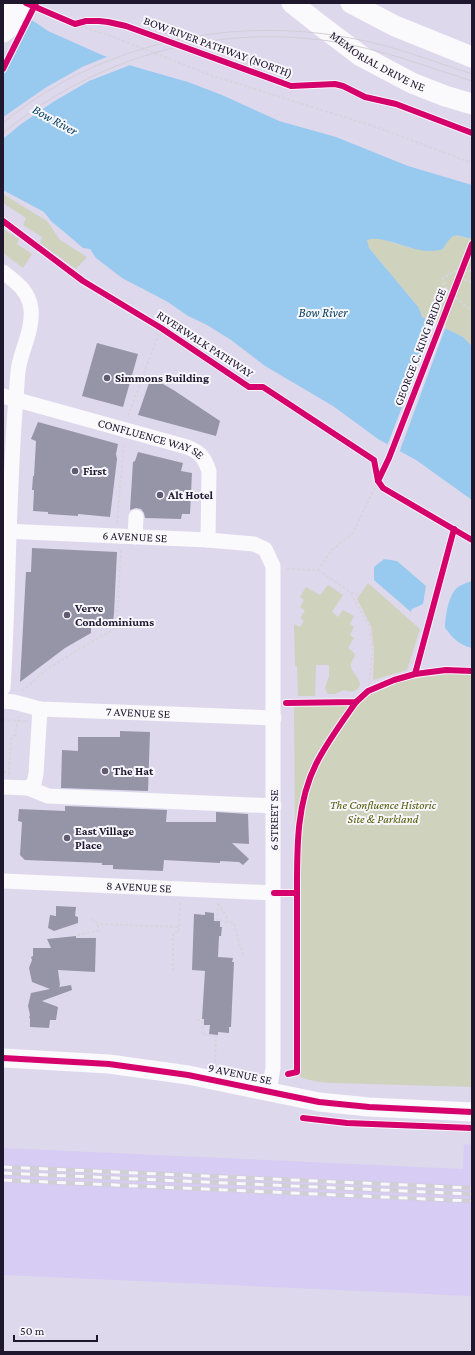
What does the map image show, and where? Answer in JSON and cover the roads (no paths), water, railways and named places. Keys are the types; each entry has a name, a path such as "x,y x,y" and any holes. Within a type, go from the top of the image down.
{"highway":[{"path":"3,32 14,23 25,3"},
{"name":"MEMORIAL DRIVE NE","path":"292,3 361,56 412,83 445,96 472,104"},
{"path":"351,3 395,26 472,57"},
{"path":"373,3 444,46"}],"main road":[{"path":"3,28 11,3"},
{"name":"9 AVENUE SE","path":"3,1058 110,1064 188,1075 319,1102 369,1107 472,1112"}],"street":[{"path":"3,272 21,286 28,300 30,309 30,323 9,397 3,688"},
{"name":"CONFLUENCE WAY SE","path":"9,397 187,447 198,452 206,462 209,470 208,540"},
{"path":"135,537 136,517"},
{"name":"6 AVENUE SE","path":"6,531 208,540 254,544 265,549"},
{"name":"6 STREET SE","path":"265,549 274,566 273,1068 269,1091"},
{"name":"7 AVENUE SE","path":"3,701 14,702 36,715 274,718"},
{"path":"28,788 34,783 36,774 36,715"},
{"path":"7,782 48,796 274,806"},
{"name":"8 AVENUE SE","path":"3,881 274,893"}],"water":[{"name":"Bow River","path":"3,4 48,31 102,55 132,66 188,82 222,95 279,121 336,137 408,166 472,185 472,239 455,236 450,239 443,249 433,251 412,248 383,240 367,240 369,248 419,308 422,317 463,337 472,346 472,500 416,460 378,439 333,406 265,366 231,340 207,325 188,316 168,302 122,278 96,258 90,249 83,248 51,221 44,212 3,190"},
{"path":"384,559 397,561 426,586 423,604 412,609 411,612 374,580 374,567"},
{"path":"472,581 472,648 457,641 445,628 447,608 450,598 458,587"}],"tram line":[{"path":"3,123 40,96 80,73 123,55 167,42 212,34 258,30 304,32 350,38 397,49 472,74"},
{"path":"3,133 38,107 76,85 115,66 156,52 198,43 241,38 285,37 347,44 401,58 472,81"}],"railway":[{"path":"3,1167 472,1188"},
{"path":"3,1173 472,1194"},
{"path":"3,1180 472,1201"}],"place":[{"name":"Simmons Building","path":"107,378"},
{"name":"First","path":"75,471"},
{"name":"Alt Hotel","path":"160,495"},
{"name":"Verve Condominiums","path":"67,615"},
{"name":"The Hat","path":"105,771"},
{"name":"East Village Place","path":"67,838"}],"park label":[{"name":"The Confluence Historic Site & Parkland","path":"383,812"}]}
